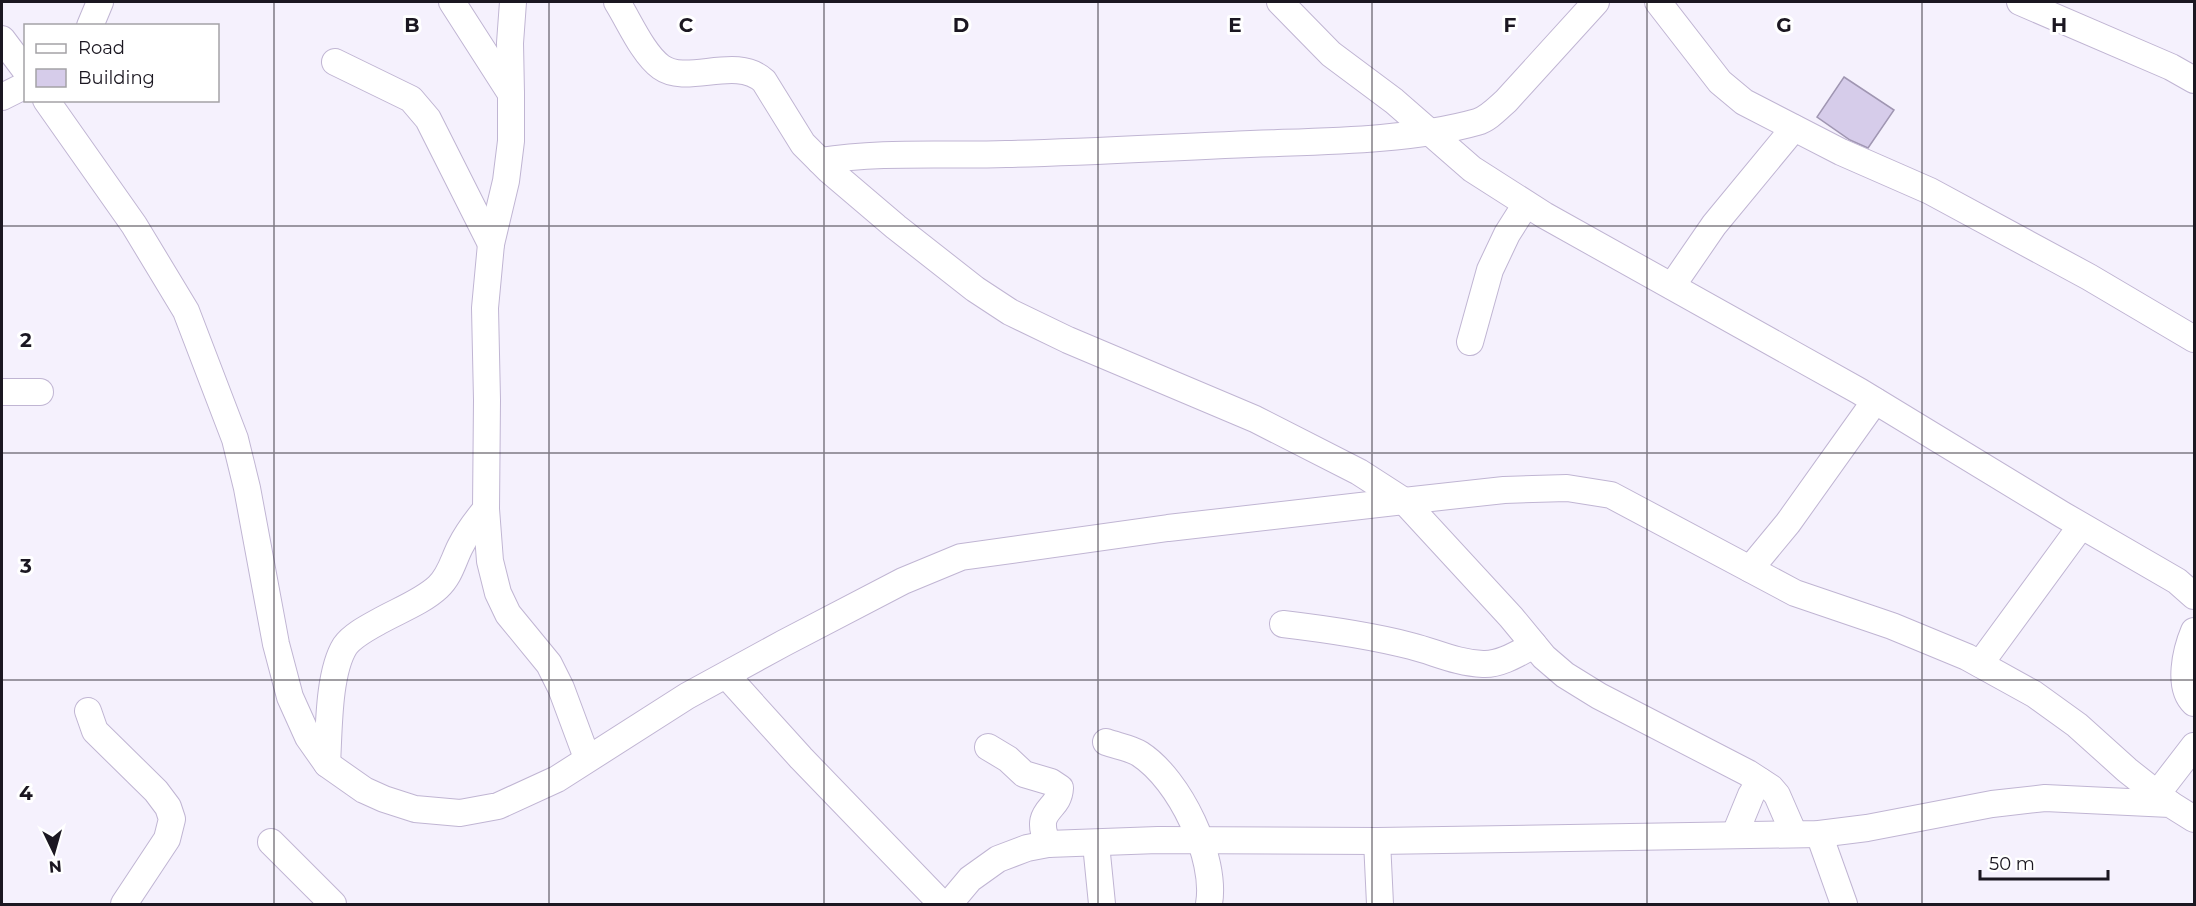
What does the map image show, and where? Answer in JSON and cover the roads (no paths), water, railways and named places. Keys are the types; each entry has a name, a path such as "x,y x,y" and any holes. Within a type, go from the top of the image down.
{"street":[{"path":"91,24 100,2"},
{"path":"452,2 511,94"},
{"path":"513,2 510,43 511,141 506,181 491,244 485,308 486,509 490,561 498,593 508,614 549,664 561,688 587,758"},
{"path":"617,2 646,50 663,69 679,72 739,70 756,73 764,81 802,144 820,161 896,227 975,289 1010,312 1068,340 1255,419 1359,472 1404,501 1544,657 1565,675 1599,696 1760,781 1777,795 1807,834 1844,904"},
{"path":"1280,2 1331,54 1394,101 1472,169 1526,204 1875,401 2081,526 2177,581 2194,596"},
{"path":"820,161 853,156 1023,154 1350,140 1429,132 1479,122 1493,113 1596,2"},
{"path":"1658,2 1720,81 1743,102 1841,152 1930,191 2090,277 2194,339"},
{"path":"2020,2 2171,67 2194,80"},
{"path":"2,39 24,68"},
{"path":"335,62 411,99 421,110 428,119 491,244"},
{"path":"2,97 24,85"},
{"path":"52,104 134,225 186,311 235,440 247,488 276,644 290,696 308,737 327,764 364,790 384,799 415,809 460,813 498,807 557,779 687,696 784,643 903,581 961,557 1168,528 1404,501 1504,490 1567,488 1611,495 1795,593 1892,626 1980,664 2051,706 2077,725 2127,770 2194,819"},
{"path":"1672,286 1714,225 1794,128"},
{"path":"1470,342 1490,270 1507,234 1526,204"},
{"path":"2,392 40,392"},
{"path":"1750,569 1788,523 1875,401"},
{"path":"327,764 330,706 337,664 346,645 366,628 427,596 439,586 450,572 459,548 473,524 486,509"},
{"path":"1980,664 2081,526"},
{"path":"1283,624 1320,628 1410,646 1454,660 1485,665 1511,657 1534,645"},
{"path":"2194,632 2189,644 2185,682 2186,690 2194,703"},
{"path":"727,676 801,758 942,904"},
{"path":"88,711 94,731 156,791 168,807 172,819 167,839 124,904"},
{"path":"1106,742 1138,753 1156,767 1182,800 1193,820 1200,840 1209,883 1209,904"},
{"path":"2164,799 2194,746"},
{"path":"988,747 1008,759 1024,774 1050,782 1060,788 1059,796 1045,812 1044,835 1048,844"},
{"path":"1735,834 1751,795 1760,781"},
{"path":"949,904 970,879 998,859 1027,848 1048,844 1158,840 1377,841 1807,834 1867,828 1992,804 2045,798 2164,799"},
{"path":"1377,841 1380,904"},
{"path":"271,842 333,904"},
{"path":"1096,844 1102,904"}]}
